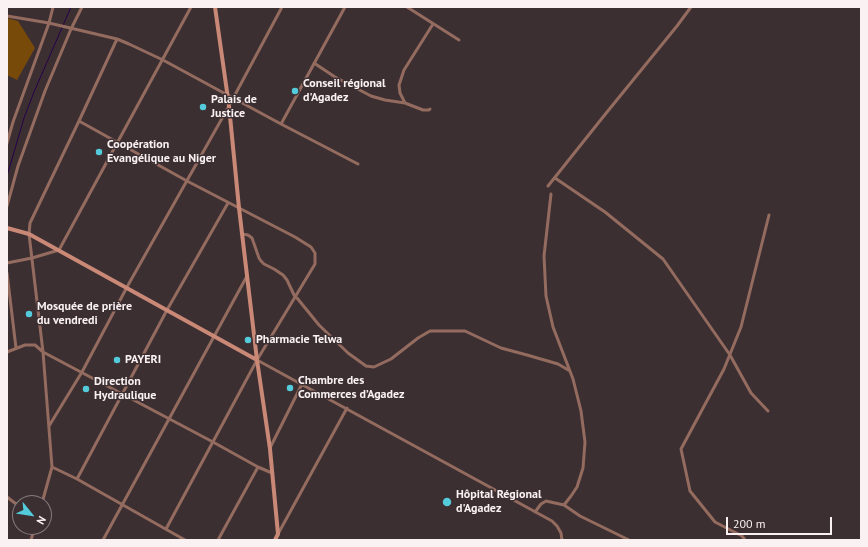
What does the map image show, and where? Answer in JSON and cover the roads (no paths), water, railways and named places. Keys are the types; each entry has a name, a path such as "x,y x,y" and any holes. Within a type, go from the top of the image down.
{"main road":[{"path":"215,7 229,106 239,208 257,360 270,448 278,534 275,540"},
{"path":"7,228 29,234 257,360"}],"street":[{"path":"7,143 12,122 49,23 53,7"},
{"path":"7,206 18,166 42,98 71,28 82,7"},
{"path":"7,263 32,258 59,250 191,7"},
{"path":"49,426 82,372 127,287 229,106 282,7"},
{"path":"281,124 345,7"},
{"path":"407,7 459,40"},
{"path":"548,186 691,7"},
{"path":"7,16 71,28 117,39 129,44 163,60 358,164"},
{"path":"405,102 400,93 399,86 404,70 433,24"},
{"path":"44,495 52,467 43,352 29,234 30,223 117,39"},
{"path":"314,64 371,96 385,100 405,102 422,110 430,109"},
{"path":"79,121 187,181 295,237 311,247 315,253 316,260 314,264 257,360 166,529"},
{"path":"555,178 605,212 663,259 730,355 752,393 768,411"},
{"path":"551,194 544,256 546,296 553,327 574,379 581,411 585,442 582,468 577,487 564,505"},
{"path":"77,479 167,310 228,203"},
{"path":"745,540 742,536 715,522 690,491 681,449 724,369 741,327 769,215"},
{"path":"242,234 248,235 252,238 261,261 283,275 290,285 295,297 319,325 348,353 366,366 374,367 392,360 418,338 430,331 465,331 501,348 558,364 570,371"},
{"path":"7,273 16,348"},
{"path":"103,540 247,276"},
{"path":"7,352 25,345 35,345 43,352 258,467 272,473"},
{"path":"257,360 552,521 561,533 562,540"},
{"path":"270,448 302,384"},
{"path":"278,534 347,408"},
{"path":"52,467 77,479 185,540"},
{"path":"218,540 258,467"},
{"path":"535,512 541,504 546,501 564,505 580,516 629,540"}],"waterway":[{"path":"7,176 24,118 71,7"}],"place":[{"name":"Conseil régional d'Agadez","path":"295,91"},
{"name":"Palais de Justice","path":"203,107"},
{"name":"Coopération Evangélique au Niger","path":"99,152"},
{"name":"Mosquée de prière du vendredi","path":"29,314"},
{"name":"Pharmacie Telwa","path":"248,340"},
{"name":"PAYERI","path":"117,360"},
{"name":"Chambre des Commerces d’Agadez","path":"290,388"},
{"name":"Direction Hydraulique","path":"86,389"},
{"name":"Hôpital Régional d'Agadez","path":"447,502"}]}
